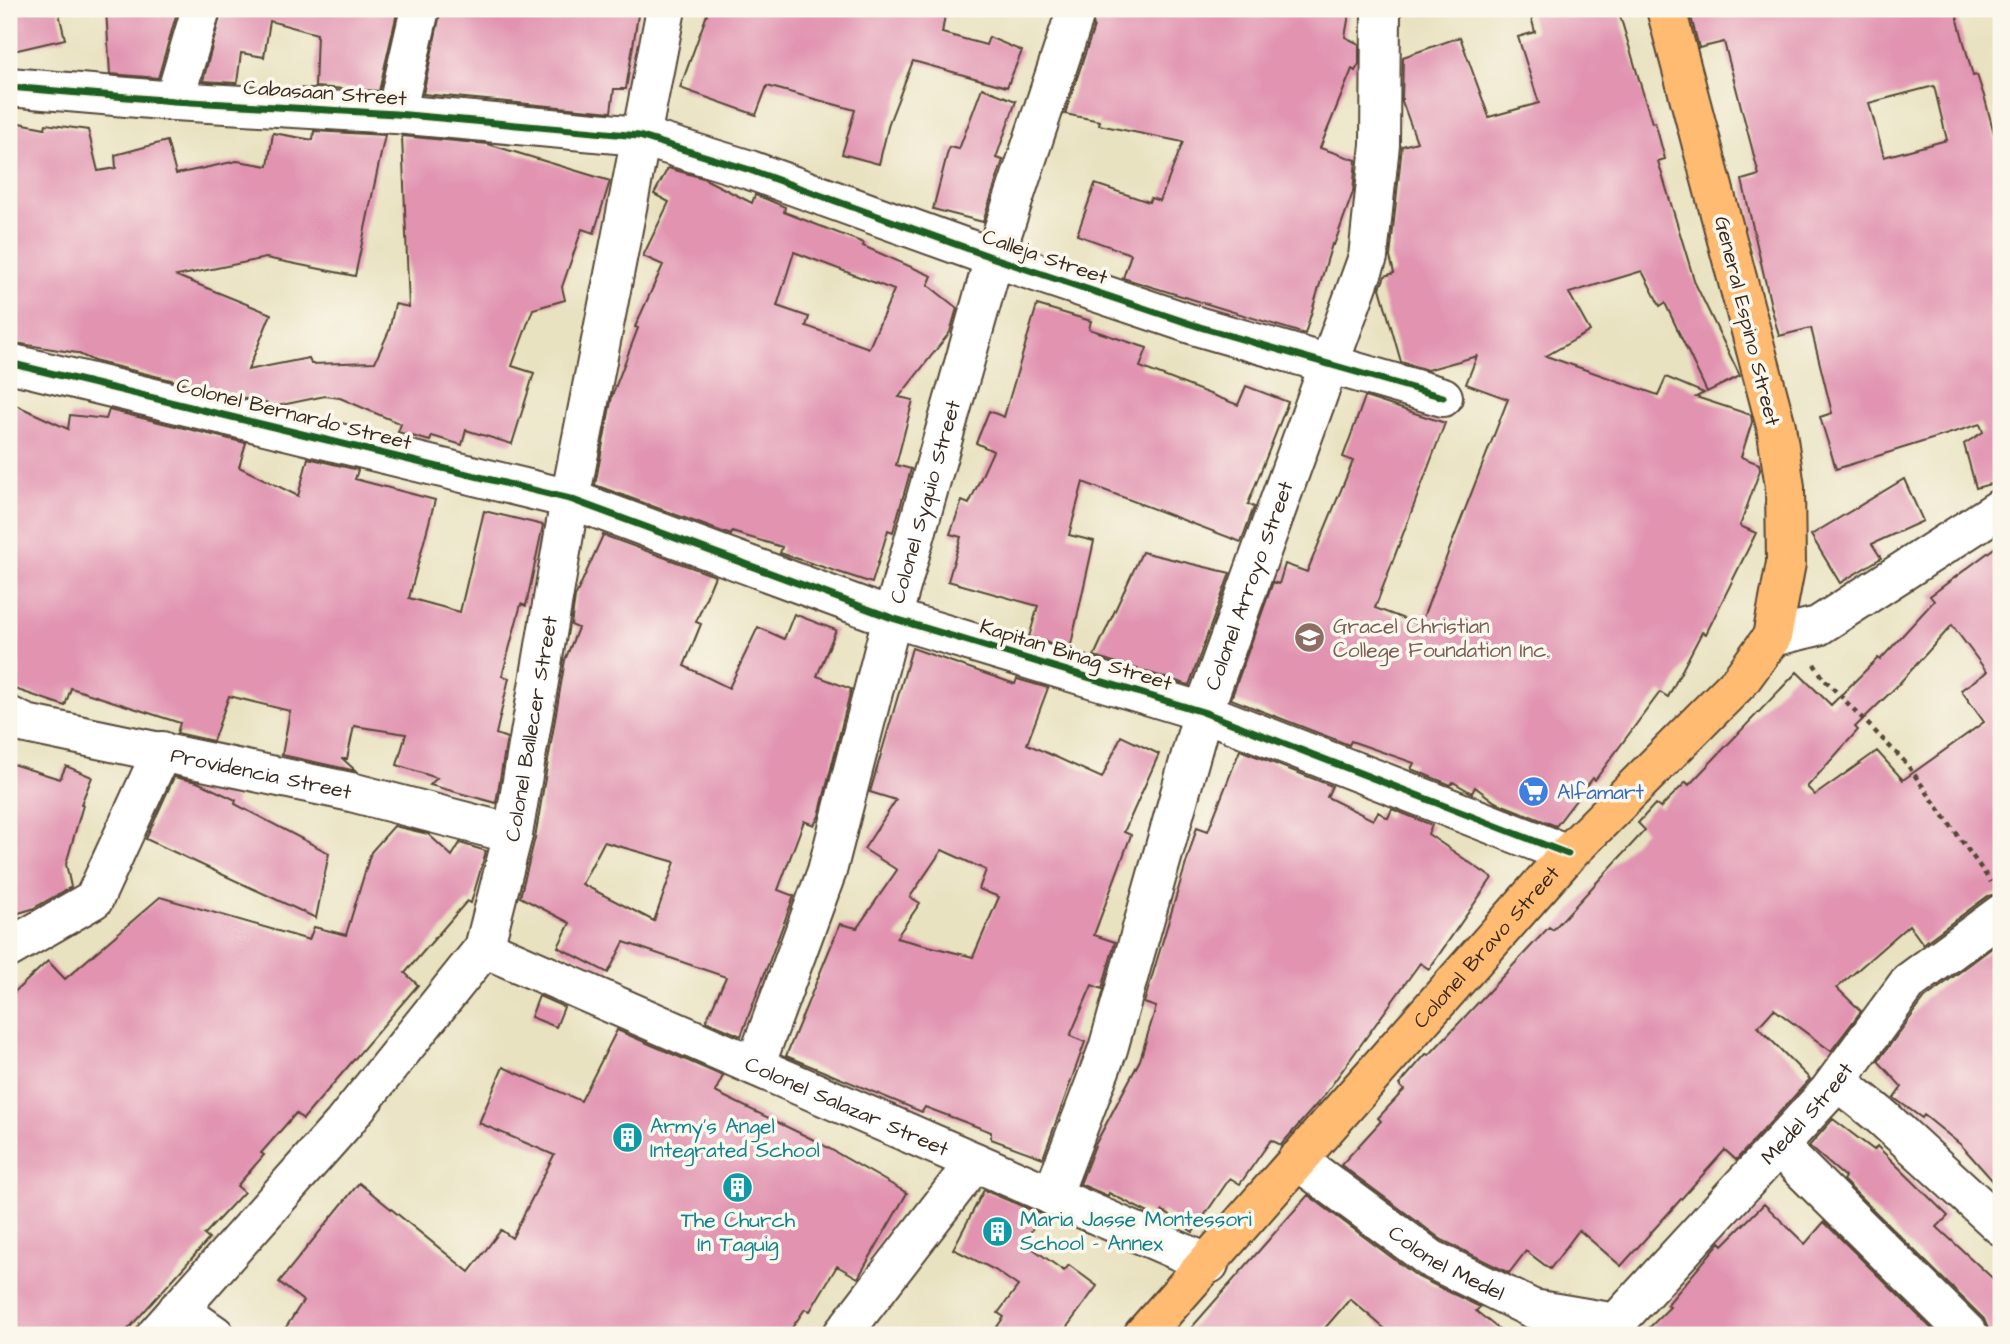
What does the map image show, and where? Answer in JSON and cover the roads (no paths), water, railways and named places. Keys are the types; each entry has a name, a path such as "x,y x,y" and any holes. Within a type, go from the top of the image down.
{"main road":[{"name":"General Espino Street","path":"1666,9 1776,426 1785,487 1783,634"},
{"name":"Colonel Bravo Street","path":"1143,1335 1209,1264 1297,1160 1568,854 1783,634"}],"street":[{"path":"174,102 201,9"},
{"path":"396,114 420,9"},
{"name":"Colonel Ballecer Street","path":"167,1322 343,1125 484,948 513,834 570,499 666,9"},
{"name":"Colonel Arroyo Street","path":"1052,1196 1108,1049 1203,712 1368,257 1380,145 1381,9"},
{"name":"Colonel Syquio Street","path":"755,1066 827,871 892,618 994,258 1073,20"},
{"name":"Cabasaan Street","path":"9,87 174,102 396,114 639,136"},
{"name":"Calleja Street","path":"639,136 750,170 994,258 1200,327 1443,397"},
{"name":"Colonel Bernardo Street","path":"9,363 570,499"},
{"name":"Kapitan Binag Street","path":"570,499 892,618 1203,712 1568,854"},
{"path":"1783,634 1818,626 2001,508"},
{"name":"Providencia Street","path":"9,716 26,724 351,792 513,834"},
{"path":"9,948 94,900 162,751"},
{"name":"Medel Street","path":"1616,1322 1780,1148 1837,1081 1909,982 1998,901"},
{"name":"Colonel Salazar Street","path":"484,948 1209,1264"},
{"path":"1837,1081 1882,1117 2001,1226"},
{"path":"1780,1148 1969,1335"},
{"name":"Colonel Medel","path":"1297,1160 1432,1259 1533,1309 1616,1322"},
{"path":"842,1335 975,1162"},
{"path":"167,1322 215,1335"}],"place":[{"name":"Gracel Christian College Foundation Inc.","path":"1310,638"},
{"name":"Alfamart","path":"1534,792"},
{"name":"Army's Angel Integrated School","path":"627,1138"},
{"name":"The Church In Taguig","path":"738,1188"},
{"name":"Maria Jasse Montessori School - Annex","path":"997,1231"}]}
